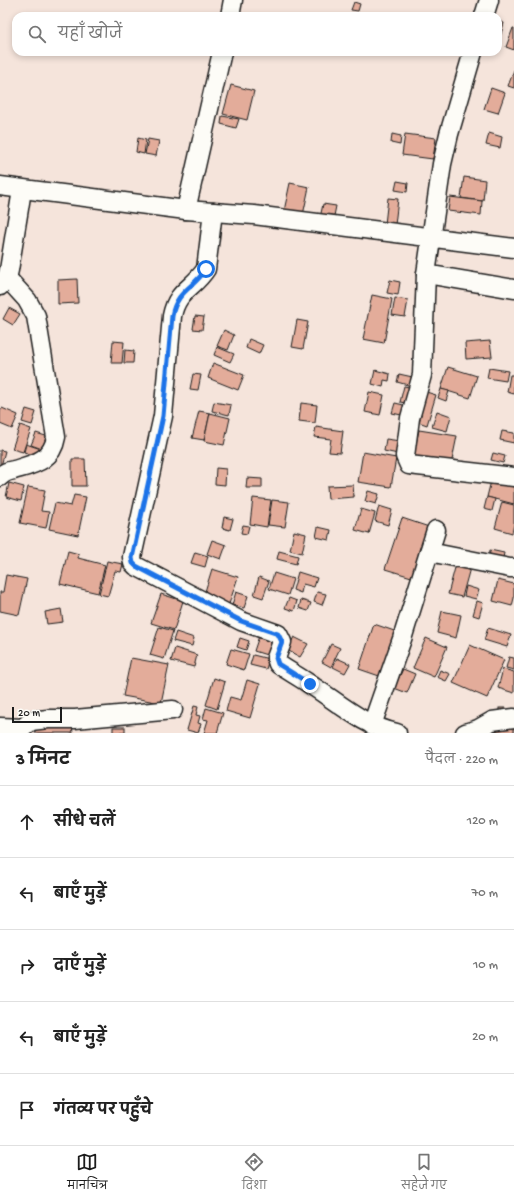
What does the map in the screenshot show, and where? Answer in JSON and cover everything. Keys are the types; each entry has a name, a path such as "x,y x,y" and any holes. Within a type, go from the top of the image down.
{"street":[{"path":"231,12 233,0"},
{"path":"485,12 489,0"},
{"path":"186,210 221,56"},
{"path":"472,56 445,147 430,238 426,274 422,375 410,418 405,456 409,465 514,477"},
{"path":"0,186 186,210 254,215 514,248"},
{"path":"0,477 6,472 36,463 44,458 54,445 56,437 36,316 28,300 3,282 10,270 22,190"},
{"path":"213,212 206,269 179,297 174,307 163,416 132,558 133,563 136,566 241,621 278,634 282,642 276,658 278,664 372,725 385,731 397,733"},
{"path":"426,274 514,289"},
{"path":"372,725 400,645 436,530"},
{"path":"429,552 514,568"},
{"path":"0,727 31,727 48,719 74,719 173,710"},
{"path":"465,733 492,721 514,718"}],"building":[{"path":"354,2 360,4 358,11 351,10"},
{"path":"514,28 514,50 506,47"},
{"path":"514,70 514,88 508,86"},
{"path":"231,85 254,91 247,120 223,114"},
{"path":"491,88 505,93 498,113 484,109"},
{"path":"222,116 239,119 236,128 221,124"},
{"path":"489,133 502,137 500,148 486,145"},
{"path":"392,134 401,136 400,145 391,143"},
{"path":"405,134 436,138 433,159 402,155"},
{"path":"138,138 146,140 144,154 136,152"},
{"path":"148,139 159,141 156,156 145,154"},
{"path":"464,177 485,180 483,201 461,198"},
{"path":"397,181 408,183 407,192 395,190"},
{"path":"290,183 309,187 303,215 284,211"},
{"path":"450,197 482,201 481,215 448,211"},
{"path":"388,198 398,199 395,225 385,224"},
{"path":"323,204 336,206 333,221 320,218"},
{"path":"77,279 78,303 58,304 58,280"},
{"path":"390,280 400,282 398,295 387,293"},
{"path":"372,295 392,299 384,343 363,339"},
{"path":"395,298 408,300 405,317 392,315"},
{"path":"9,308 20,314 13,325 3,319"},
{"path":"195,316 204,317 202,330 193,329"},
{"path":"297,320 308,322 303,349 292,347"},
{"path":"224,330 234,335 228,350 217,346"},
{"path":"249,339 263,345 259,354 246,348"},
{"path":"113,341 124,342 122,363 111,363"},
{"path":"490,341 492,357 466,359 465,343"},
{"path":"217,347 234,354 230,362 214,355"},
{"path":"125,350 134,351 133,363 124,363"},
{"path":"213,363 244,375 238,390 208,378"},
{"path":"448,367 477,376 470,398 441,389"},
{"path":"489,368 508,371 506,381 487,378"},
{"path":"375,370 390,374 389,381 384,380 383,387 372,384"},
{"path":"193,374 201,375 198,390 190,389"},
{"path":"399,374 417,378 415,387 397,382"},
{"path":"510,375 514,375 514,394 507,392"},
{"path":"404,386 414,388 410,404 400,402"},
{"path":"441,389 449,391 446,401 438,398"},
{"path":"423,391 436,395 427,425 413,420"},
{"path":"369,392 384,395 380,415 365,412"},
{"path":"214,402 231,405 229,415 212,411"},
{"path":"301,403 317,405 315,423 299,421"},
{"path":"395,403 408,406 406,416 392,413"},
{"path":"2,408 18,415 12,429 0,424 0,412"},
{"path":"26,409 36,412 32,425 22,422"},
{"path":"199,411 210,413 204,440 192,438"},
{"path":"437,411 451,416 447,431 432,427"},
{"path":"210,413 230,418 224,445 204,441"},
{"path":"20,425 31,429 23,452 12,449"},
{"path":"316,427 343,431 340,453 329,452 331,439 314,437"},
{"path":"419,430 457,436 451,465 413,458"},
{"path":"502,431 514,433 514,443 500,440"},
{"path":"36,433 49,437 45,450 31,445"},
{"path":"386,439 400,441 398,454 384,451"},
{"path":"26,444 44,450 42,458 24,452"},
{"path":"0,450 5,451 1,466 0,466"},
{"path":"363,452 396,458 391,487 358,482"},
{"path":"493,453 505,456 503,463 491,460"},
{"path":"72,459 85,459 86,486 72,486"},
{"path":"216,468 226,469 225,485 215,484"},
{"path":"247,478 262,479 262,488 246,488"},
{"path":"491,481 514,487 514,504 487,497"},
{"path":"9,483 24,487 21,501 6,497"},
{"path":"353,485 354,497 328,499 327,486"},
{"path":"28,487 45,490 41,511 49,512 46,528 20,523"},
{"path":"368,491 379,494 376,504 365,501"},
{"path":"74,495 86,497 78,535 49,529 55,503 71,506"},
{"path":"487,497 495,499 492,511 484,509"},
{"path":"253,498 271,500 267,527 250,524"},
{"path":"272,500 289,502 285,527 268,525"},
{"path":"502,502 514,505 514,524 512,533 495,528"},
{"path":"379,506 392,510 388,525 375,521"},
{"path":"361,509 375,513 369,534 355,530"},
{"path":"224,517 233,519 230,530 222,528"},
{"path":"402,518 435,529 418,579 385,569"},
{"path":"243,525 249,526 247,534 241,533"},
{"path":"318,527 331,530 329,540 316,537"},
{"path":"294,531 306,534 302,553 290,550"},
{"path":"212,540 226,545 221,559 207,554"},
{"path":"490,550 504,553 502,563 489,561"},
{"path":"68,551 79,554 78,558 105,565 98,593 60,584"},
{"path":"279,551 298,556 296,564 277,559"},
{"path":"195,552 208,556 205,567 191,563"},
{"path":"107,561 123,564 121,572 115,571 108,596 99,594"},
{"path":"456,564 470,568 462,597 448,594"},
{"path":"212,569 238,577 228,607 203,598"},
{"path":"298,572 317,578 314,587 303,584 301,593 293,590"},
{"path":"274,573 293,579 288,595 269,589"},
{"path":"6,575 27,579 19,615 0,611 0,592 3,592"},
{"path":"259,577 269,581 263,598 254,595"},
{"path":"498,580 514,584 514,598 512,606 493,601"},
{"path":"466,586 479,590 476,599 464,596"},
{"path":"236,592 248,596 244,608 232,605"},
{"path":"317,592 326,594 322,605 314,602"},
{"path":"161,594 183,601 174,630 151,623"},
{"path":"289,598 297,601 294,611 285,608"},
{"path":"301,600 311,603 308,611 299,608"},
{"path":"477,601 483,603 479,617 473,615"},
{"path":"61,609 63,622 47,624 45,612"},
{"path":"442,611 461,615 456,638 437,633"},
{"path":"374,624 403,634 388,679 359,669"},
{"path":"159,627 173,631 164,659 150,655"},
{"path":"488,628 511,635 507,647 484,640"},
{"path":"176,632 194,638 192,646 173,641"},
{"path":"259,636 275,641 270,656 254,651"},
{"path":"294,637 308,644 300,657 287,650"},
{"path":"240,638 249,641 246,650 237,647"},
{"path":"426,638 447,647 434,677 413,668"},
{"path":"331,644 340,648 331,667 322,662"},
{"path":"470,645 504,660 487,698 453,683"},
{"path":"175,648 197,655 194,667 171,661"},
{"path":"231,649 249,654 244,670 226,664"},
{"path":"253,655 269,659 266,669 250,665"},
{"path":"509,657 514,658 514,670 506,668"},
{"path":"131,658 169,665 161,703 123,696"},
{"path":"337,658 350,664 345,673 333,667"},
{"path":"403,669 415,674 407,693 394,688"},
{"path":"503,669 514,672 514,693 498,688"},
{"path":"440,670 450,674 446,681 437,677"},
{"path":"214,678 225,682 217,709 206,705"},
{"path":"247,680 260,684 250,718 226,711 230,697 241,700"},
{"path":"194,706 198,707 196,715 200,716 198,723 201,724 198,733 187,730"},
{"path":"206,708 223,713 217,733 204,733 208,720 203,719"},
{"path":"499,708 506,708 506,716 499,716"},
{"path":"514,724 514,733 496,733 496,725"},
{"path":"72,726 73,733 35,733 35,727"},
{"path":"113,727 125,727 125,733 113,733"}],"route":[{"path":"206,269 179,297 174,307 163,416 132,558 133,563 136,566 241,621 278,634 282,642 276,661 283,668 310,684"}]}
